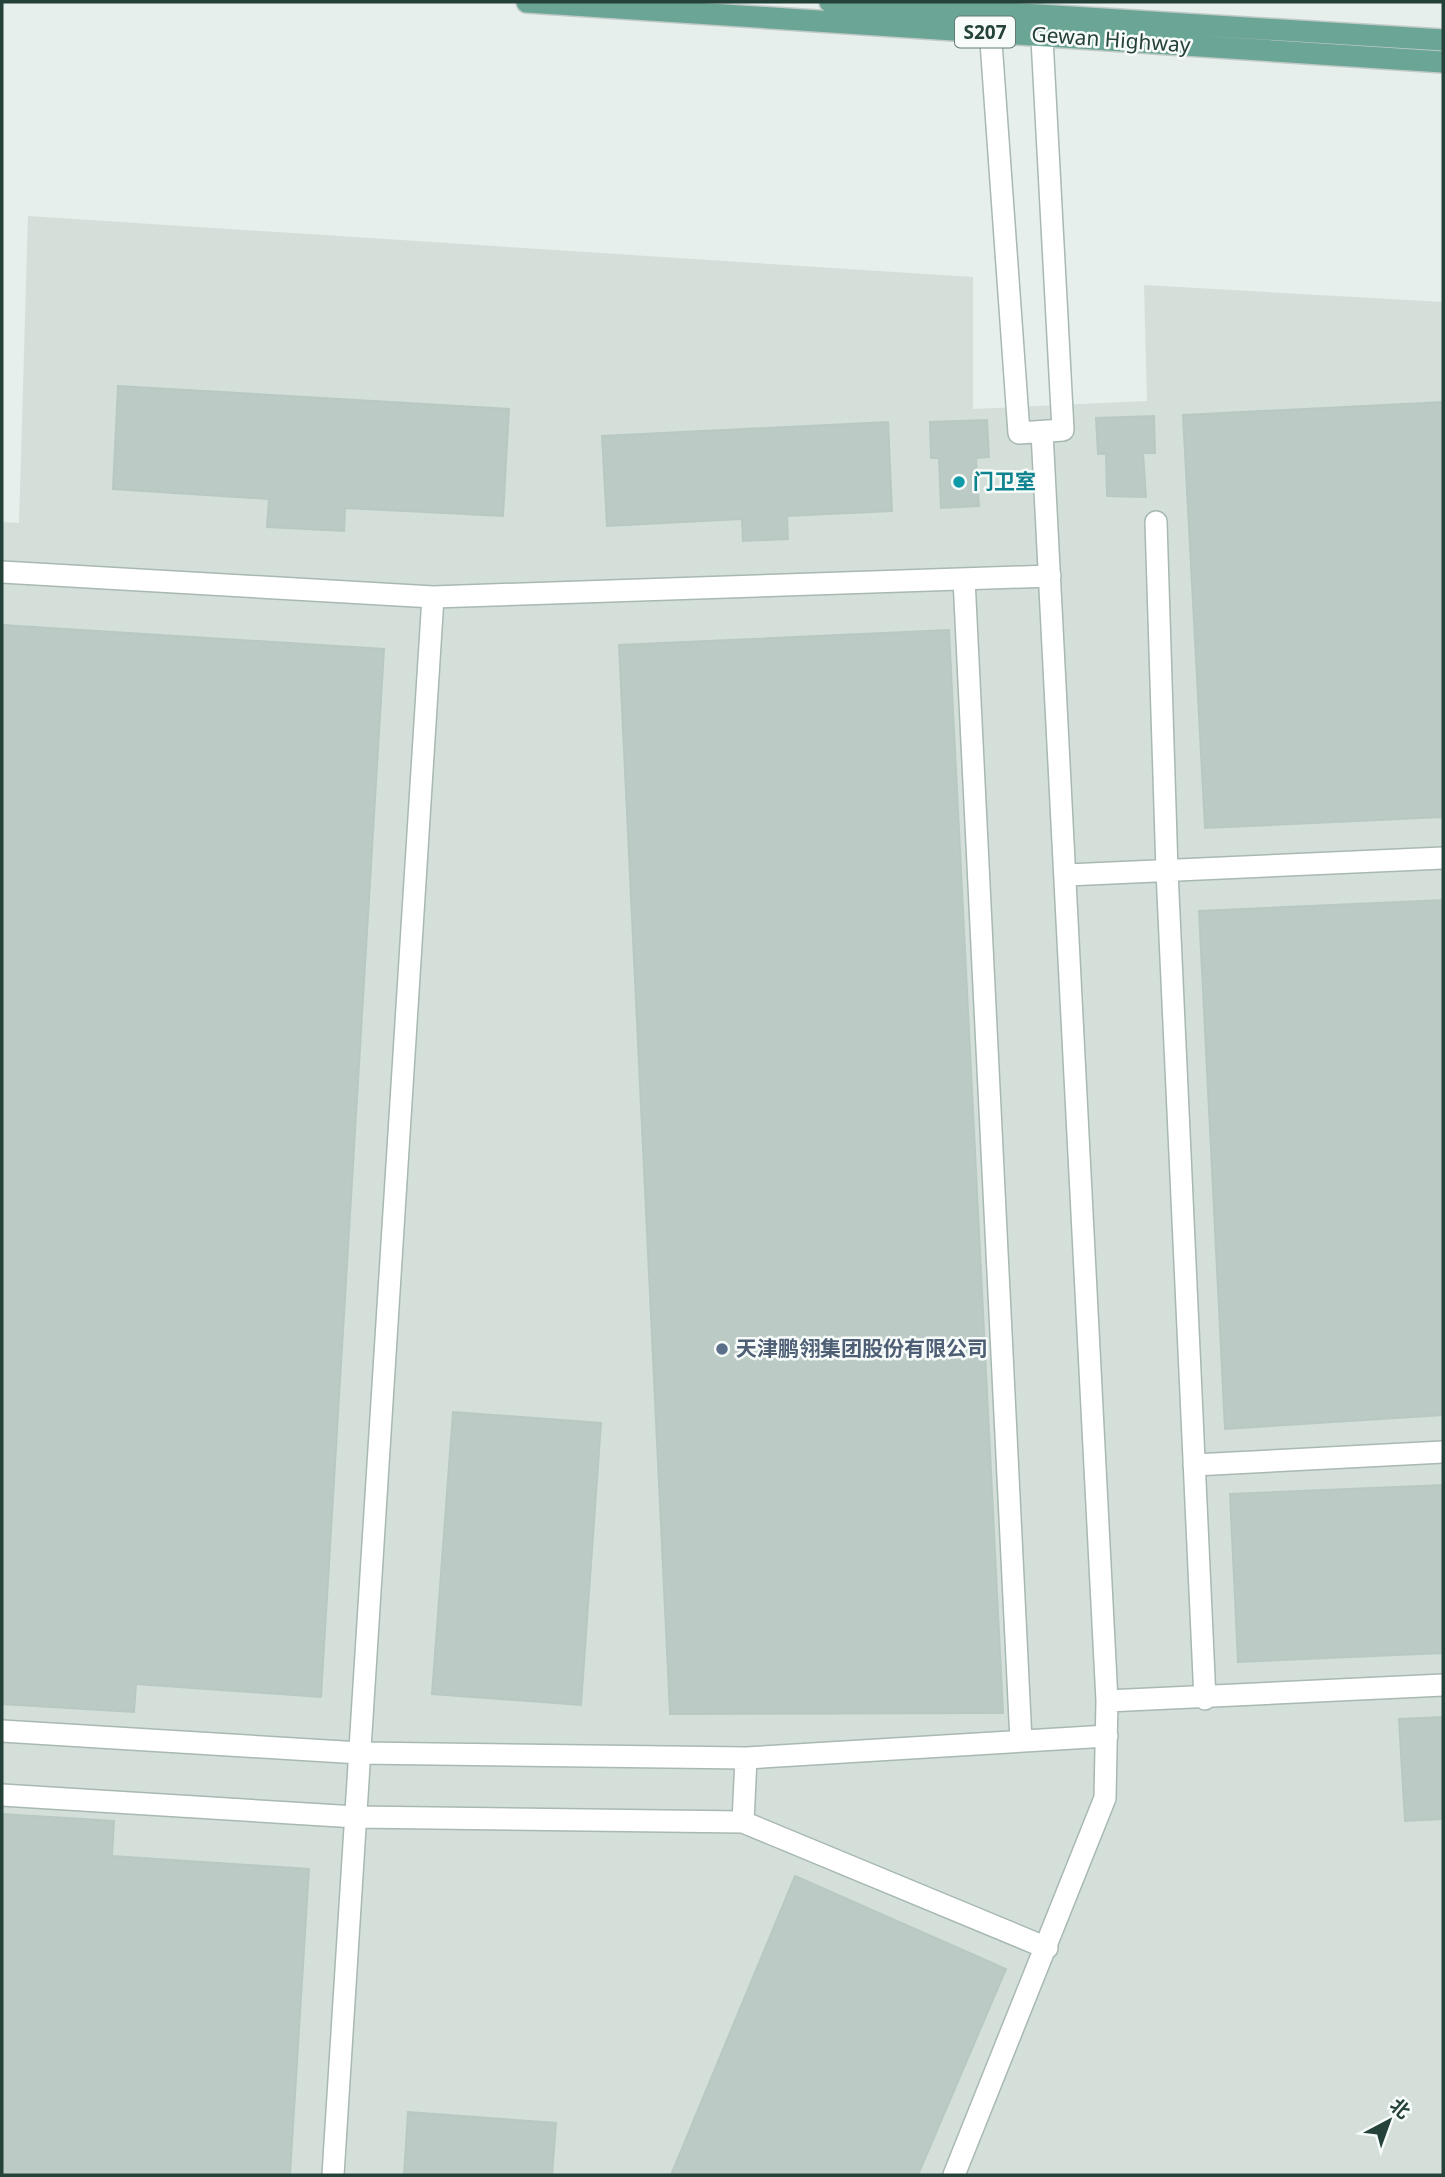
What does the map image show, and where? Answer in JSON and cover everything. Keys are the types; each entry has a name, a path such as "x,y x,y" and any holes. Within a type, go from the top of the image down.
{"main road":[{"name":"Gewan Highway","path":"527,2 1443,40"},
{"name":"Gewan Highway","path":"830,2 990,22"},
{"name":"Gewan Highway","path":"1041,25 1443,62"}],"lane":[{"path":"990,22 1019,433 1063,430 1041,25"},
{"path":"954,2175 1105,1798 1108,1701 1042,432"},
{"path":"1156,522 1167,871 1205,1699"},
{"path":"2,572 433,597 1050,576"},
{"path":"964,579 1021,1741"},
{"path":"334,2175 433,597"},
{"path":"1067,875 1443,858"},
{"path":"1194,1465 1443,1451"},
{"path":"1108,1701 1205,1699 1443,1685"},
{"path":"2,1731 360,1753 746,1758 1107,1736"},
{"path":"743,1822 746,1758"},
{"path":"2,1795 356,1817 743,1822 1047,1948"}],"shaded area":[{"name":"天津鹏翎集团股份有限公司","path":"28,216 973,277 973,409 1147,401 1144,285 1443,302 1443,2175 2,2175 2,522 19,523"}],"building":[{"path":"118,386 509,409 503,516 345,508 344,531 267,527 269,499 113,489"},
{"path":"1443,402 1443,817 1205,828 1183,415"},
{"path":"1154,416 1155,453 1143,453 1146,497 1107,496 1106,454 1098,454 1096,418"},
{"name":"门卫室","path":"987,420 989,457 976,458 979,506 941,508 939,458 931,458 930,422"},
{"path":"888,422 892,511 787,516 788,539 743,541 742,519 607,526 602,436"},
{"path":"2,625 384,649 321,1697 136,1684 134,1712 2,1704"},
{"path":"949,630 1003,1713 670,1714 619,645"},
{"path":"1443,900 1443,1415 1225,1429 1199,911"},
{"path":"453,1412 601,1423 581,1705 432,1694"},
{"path":"1443,1485 1443,1653 1238,1662 1230,1494"},
{"path":"1443,1717 1443,1819 1405,1821 1399,1719"},
{"path":"2,1814 114,1821 112,1856 309,1869 290,2175 2,2175"},
{"path":"795,1876 1006,1969 918,2175 671,2175"},
{"path":"408,2112 556,2123 552,2175 404,2175"}],"place":[{"name":"门卫室","path":"959,482"},
{"name":"天津鹏翎集团股份有限公司","path":"722,1349"}]}
